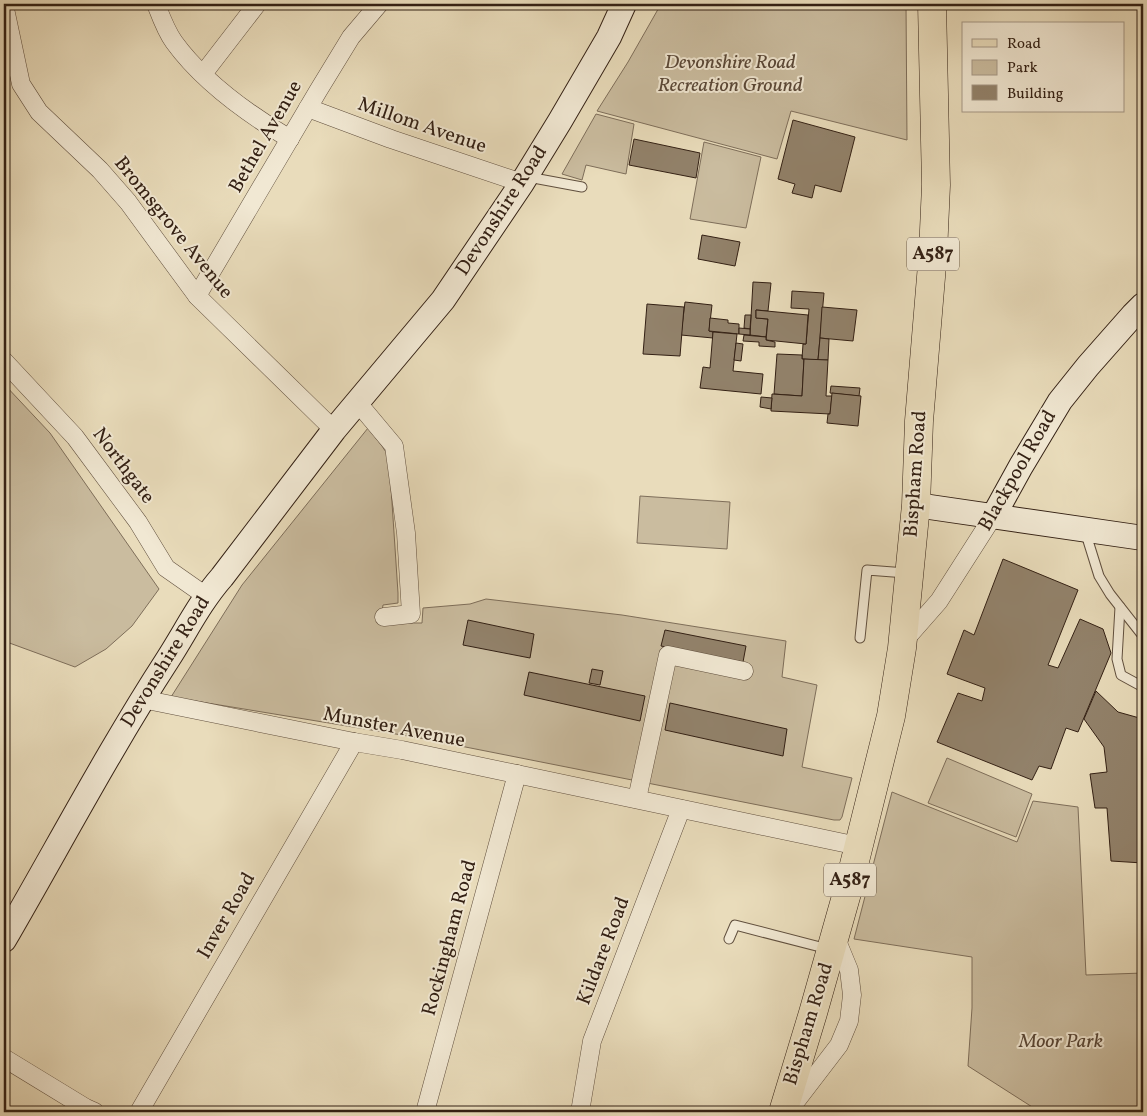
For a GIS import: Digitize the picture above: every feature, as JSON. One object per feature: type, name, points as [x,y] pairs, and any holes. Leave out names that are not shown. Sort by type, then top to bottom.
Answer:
[{"type":"main road","name":"Devonshire Road","points":[[4,940],[142,699],[178,644],[206,596],[334,430],[443,300],[524,180],[609,37],[624,4]]},
{"type":"main road","name":"Bispham Road","points":[[783,1112],[834,943],[891,716],[902,644],[916,505],[919,421],[933,253],[936,185],[932,4]]},
{"type":"main road","name":"Blackpool Road","points":[[994,515],[1060,401],[1088,366],[1143,305]]},
{"type":"main road","points":[[916,505],[1143,538]]},
{"type":"street","name":"Bromsgrove Avenue","points":[[4,4],[21,84],[39,112],[100,170],[128,202],[197,296],[334,430]]},
{"type":"street","points":[[156,4],[173,41],[203,74],[240,107],[290,139]]},
{"type":"street","points":[[203,74],[257,4]]},
{"type":"street","name":"Bethel Avenue","points":[[197,296],[351,37],[378,4]]},
{"type":"street","name":"Millom Avenue","points":[[308,108],[391,139],[524,180]]},
{"type":"street","name":"Northgate","points":[[4,361],[75,437],[138,522],[166,568],[206,596]]},
{"type":"street","points":[[358,403],[394,446],[406,534],[411,614],[384,617]]},
{"type":"street","name":"Blackpool Road","points":[[902,644],[939,601],[994,515]]},
{"type":"street","points":[[637,800],[668,655],[744,671]]},
{"type":"street","name":"Munster Avenue","points":[[142,699],[402,750],[858,846]]},
{"type":"street","name":"Inver Road","points":[[139,1112],[354,742]]},
{"type":"street","name":"Rockingham Road","points":[[425,1112],[517,774]]},
{"type":"street","name":"Kildare Road","points":[[580,1112],[592,1041],[681,809]]},
{"type":"street","name":"Bispham Road","points":[[788,1112],[840,1045],[849,1021],[852,995],[849,970],[834,943]]},
{"type":"street","points":[[4,1058],[95,1112]]},
{"type":"lane","points":[[524,180],[582,187]]},
{"type":"lane","points":[[1084,528],[1099,576],[1143,636]]},
{"type":"lane","points":[[860,638],[867,570],[909,574]]},
{"type":"lane","points":[[1120,606],[1117,659],[1121,675],[1143,687]]},
{"type":"lane","points":[[729,939],[735,924],[834,943]]},
{"type":"green space","name":"Devonshire Road Recreation Ground","points":[[661,4],[906,4],[907,140],[791,111],[777,159],[597,111]]},
{"type":"green space","points":[[596,114],[634,124],[626,174],[586,165],[582,180],[562,174]]},
{"type":"green space","points":[[704,142],[761,157],[746,228],[690,219]]},
{"type":"green space","points":[[4,384],[50,433],[159,589],[132,626],[106,649],[75,667],[4,641]]},
{"type":"green space","points":[[368,428],[389,457],[398,593],[398,603],[383,605],[380,623],[422,623],[423,608],[470,604],[486,599],[622,615],[786,641],[782,677],[817,685],[802,767],[852,778],[840,820],[420,738],[171,697],[242,585]]},
{"type":"green space","points":[[640,496],[730,502],[727,549],[637,543]]},
{"type":"green space","points":[[947,758],[1032,794],[1016,837],[928,803]]},
{"type":"green space","name":"Moor Park","points":[[892,792],[1017,842],[1033,801],[1078,807],[1086,975],[1143,973],[1143,1112],[1040,1112],[968,1066],[972,1008],[972,957],[854,939]]},
{"type":"building","points":[[793,120],[855,137],[841,192],[815,185],[812,198],[792,193],[795,184],[778,179]]},
{"type":"building","points":[[634,139],[700,153],[696,178],[629,165]]},
{"type":"building","points":[[702,235],[740,242],[735,266],[698,259]]},
{"type":"building","points":[[753,282],[771,283],[768,311],[756,310],[756,318],[768,319],[766,337],[750,335]]},
{"type":"building","points":[[792,291],[824,293],[818,360],[802,359],[803,344],[806,344],[809,309],[791,308]]},
{"type":"building","points":[[685,302],[712,305],[709,331],[713,332],[713,338],[681,335]]},
{"type":"building","points":[[647,304],[684,307],[680,356],[643,354]]},
{"type":"building","points":[[822,307],[857,310],[853,341],[820,338]]},
{"type":"building","points":[[756,310],[808,315],[806,344],[766,340],[768,319],[756,318]]},
{"type":"building","points":[[745,315],[751,315],[750,329],[744,328]]},
{"type":"building","points":[[710,318],[728,320],[728,323],[739,324],[739,334],[709,331]]},
{"type":"building","points":[[739,328],[750,329],[750,335],[739,334]]},
{"type":"building","points":[[713,332],[737,334],[733,371],[763,374],[761,394],[700,388],[703,367],[710,368]]},
{"type":"building","points":[[744,335],[766,337],[766,340],[775,342],[775,347],[759,346],[759,342],[743,341]]},
{"type":"building","points":[[820,338],[829,339],[828,360],[818,360]]},
{"type":"building","points":[[736,343],[743,344],[741,361],[734,360]]},
{"type":"building","points":[[777,354],[802,355],[802,359],[804,359],[802,396],[774,394]]},
{"type":"building","points":[[804,359],[828,360],[826,396],[832,396],[830,414],[771,411],[772,394],[802,396]]},
{"type":"building","points":[[831,386],[860,388],[859,396],[830,393]]},
{"type":"building","points":[[832,393],[861,396],[858,426],[827,423]]},
{"type":"building","points":[[761,397],[772,398],[771,409],[760,407]]},
{"type":"building","points":[[1003,559],[1078,590],[1048,665],[1058,668],[1080,619],[1103,629],[1111,653],[1078,732],[1066,728],[1051,769],[1039,766],[1032,780],[937,742],[958,693],[982,701],[985,688],[947,674],[964,630],[974,635]]},
{"type":"building","points":[[468,620],[534,634],[530,658],[463,645]]},
{"type":"building","points":[[665,630],[746,646],[743,662],[661,646]]},
{"type":"building","points":[[592,669],[603,671],[600,685],[589,683]]},
{"type":"building","points":[[529,672],[645,696],[640,721],[524,695]]},
{"type":"building","points":[[1096,691],[1118,712],[1143,719],[1143,863],[1111,861],[1107,808],[1095,808],[1090,774],[1107,772],[1104,747],[1084,719]]},
{"type":"building","points":[[670,703],[787,729],[783,756],[665,730]]}]
